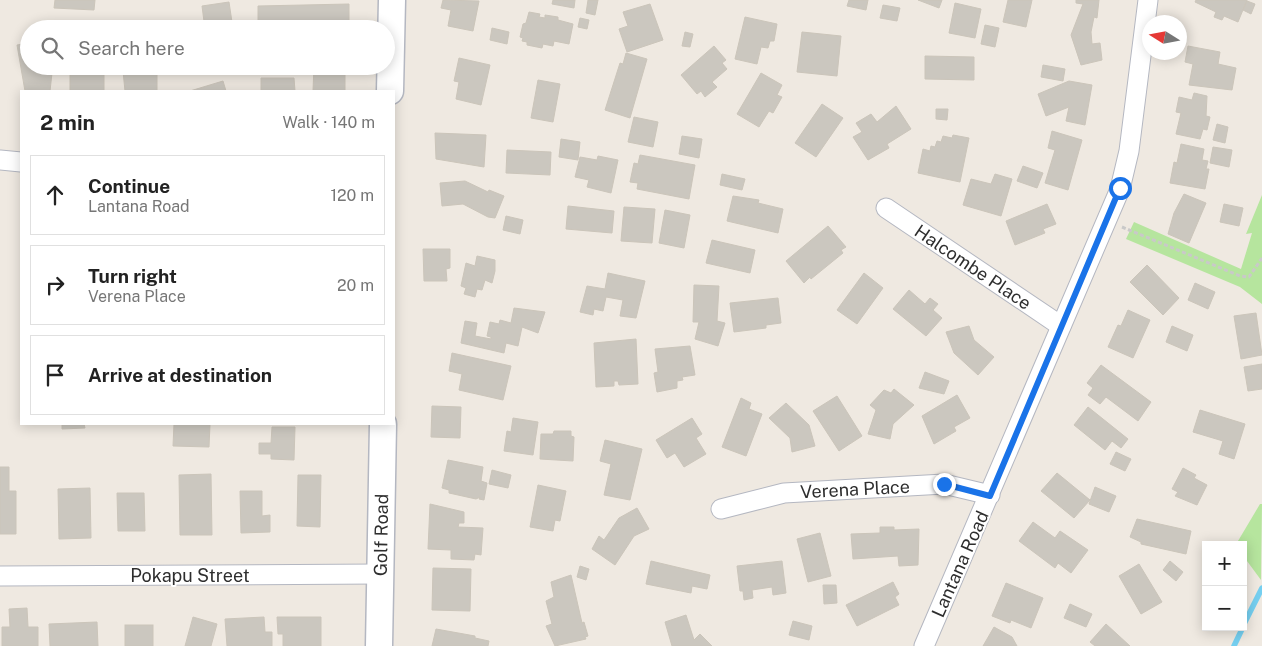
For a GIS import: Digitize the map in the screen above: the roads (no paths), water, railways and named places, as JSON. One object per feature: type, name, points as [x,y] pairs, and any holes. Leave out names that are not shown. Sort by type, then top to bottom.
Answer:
[{"type":"street","points":[[392,0],[392,20]]},
{"type":"street","name":"Lantana Road","points":[[924,646],[990,496],[1120,188],[1134,115],[1148,0]]},
{"type":"street","points":[[390,75],[390,90]]},
{"type":"street","points":[[0,160],[20,162]]},
{"type":"street","name":"Halcombe Place","points":[[886,208],[1061,326]]},
{"type":"street","name":"Golf Road","points":[[379,646],[383,425]]},
{"type":"street","name":"Verena Place","points":[[721,509],[784,492],[944,484],[990,496]]},
{"type":"street","name":"Pokapu Street","points":[[0,576],[380,574]]},
{"type":"waterway","points":[[1247,618],[1262,588]]},
{"type":"waterway","points":[[1234,646],[1241,631]]}]
